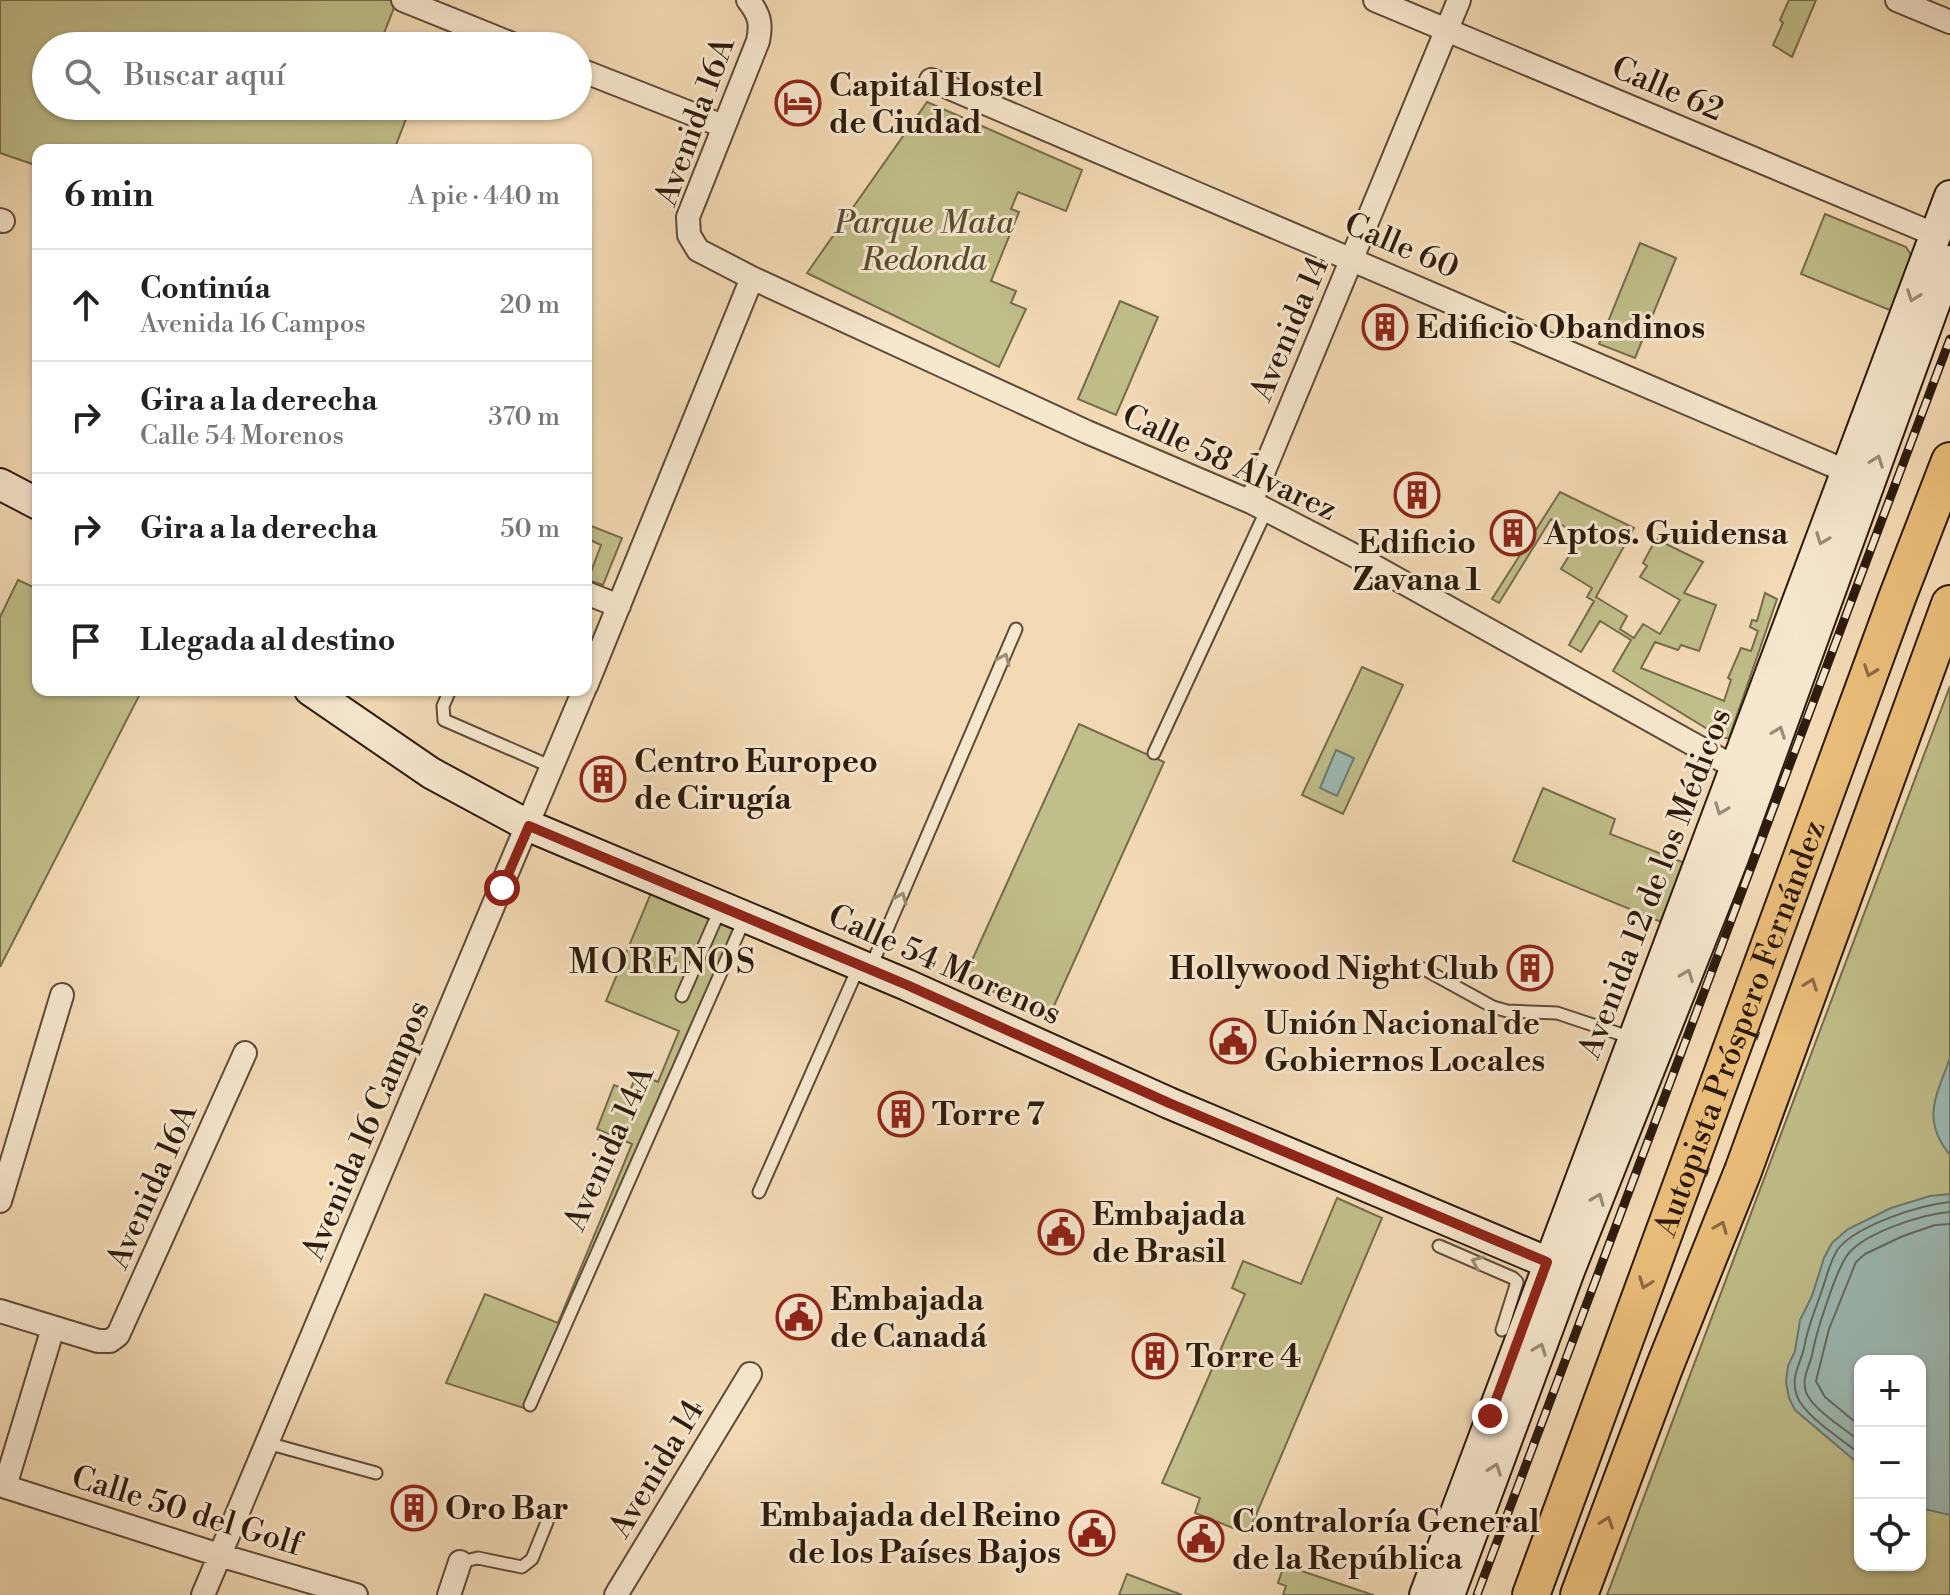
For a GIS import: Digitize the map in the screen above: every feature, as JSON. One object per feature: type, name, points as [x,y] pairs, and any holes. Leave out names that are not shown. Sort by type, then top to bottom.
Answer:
[{"type":"highway","name":"Autopista Próspero Fernández","points":[[1531,1595],[1950,461]]},
{"type":"highway","points":[[1897,598],[1916,582],[1929,588],[1932,596],[1902,690],[1903,733]]},
{"type":"highway","name":"Autopista Próspero Fernández","points":[[1579,1595],[1664,1368],[1743,1171],[1950,604]]},
{"type":"main road","name":"Avenida 12 de los Médicos","points":[[1449,1595],[1633,1039],[1950,196]]},
{"type":"main road","name":"Avenida 12 de los Médicos","points":[[1425,1595],[1558,1267],[1733,858],[1950,261]]},
{"type":"main road","points":[[0,484],[32,501]]},
{"type":"main road","name":"Calle 54 Morenos","points":[[319,696],[431,773],[529,826],[865,967],[1169,1103],[1558,1267]]},
{"type":"street","points":[[403,0],[482,32]]},
{"type":"street","name":"Avenida 16A","points":[[689,235],[688,217],[761,29],[757,12],[748,0]]},
{"type":"street","name":"Calle 62","points":[[1375,0],[1936,235]]},
{"type":"street","name":"Avenida 14","points":[[1258,506],[1353,259],[1459,0]]},
{"type":"street","points":[[1897,0],[1950,22]]},
{"type":"street","points":[[592,75],[723,126]]},
{"type":"street","name":"Calle 60","points":[[931,80],[1848,472]]},
{"type":"street","name":"Calle 58 Álvarez","points":[[689,235],[698,250],[752,278],[1087,432],[1258,506],[1363,560],[1736,768]]},
{"type":"street","name":"Avenida 16 Campos","points":[[592,671],[752,278]]},
{"type":"street","points":[[592,595],[619,606]]},
{"type":"street","name":"Avenida 16 Campos","points":[[203,1595],[582,696]]},
{"type":"street","points":[[0,1201],[62,995]]},
{"type":"street","name":"Avenida 16A","points":[[53,1328],[98,1341],[110,1341],[123,1328],[245,1053]]},
{"type":"street","points":[[0,1311],[53,1328],[2,1485]]},
{"type":"street","name":"Avenida 14","points":[[616,1595],[750,1374]]},
{"type":"street","name":"Calle 50 del Golf","points":[[2,1485],[219,1555],[356,1595]]},
{"type":"street","points":[[449,1595],[460,1562]]},
{"type":"lane","points":[[1154,753],[1258,506]]},
{"type":"lane","points":[[759,1192],[865,967],[1016,629]]},
{"type":"lane","points":[[447,696],[443,706],[444,720],[552,767]]},
{"type":"lane","points":[[682,996],[733,912]]},
{"type":"lane","name":"Avenida 14A","points":[[530,1405],[733,912]]},
{"type":"lane","points":[[1424,969],[1493,1007],[1507,1011],[1557,1013],[1633,1039]]},
{"type":"lane","points":[[1439,1246],[1517,1282],[1502,1330]]},
{"type":"lane","points":[[267,1443],[376,1473]]},
{"type":"lane","points":[[460,1562],[471,1557],[522,1567],[532,1559],[547,1522]]},
{"type":"green space","points":[[0,0],[390,0],[395,5],[384,32],[32,32],[32,120],[406,120],[396,144],[32,144],[32,164],[0,153]]},
{"type":"green space","points":[[1789,0],[1816,0],[1792,57],[1773,45]]},
{"type":"green space","name":"Parque Mata Redonda","points":[[927,102],[1082,170],[1066,211],[1018,192],[1011,209],[1019,212],[991,281],[1016,291],[1011,303],[1026,309],[999,367],[807,273]]},
{"type":"green space","points":[[1825,214],[1906,247],[1913,258],[1892,311],[1801,274]]},
{"type":"green space","points":[[1640,243],[1676,258],[1635,358],[1599,344]]},
{"type":"green space","points":[[1120,301],[1158,317],[1116,415],[1078,399]]},
{"type":"green space","points":[[1560,492],[1634,528],[1596,597],[1627,616],[1620,629],[1634,638],[1643,624],[1660,634],[1680,600],[1640,577],[1647,566],[1643,563],[1656,539],[1703,562],[1684,593],[1716,605],[1699,651],[1681,645],[1678,650],[1655,642],[1641,668],[1724,701],[1731,680],[1728,678],[1741,648],[1751,651],[1758,631],[1750,627],[1752,620],[1757,621],[1765,593],[1777,599],[1729,738],[1722,738],[1613,671],[1631,640],[1600,621],[1581,652],[1569,645],[1594,601],[1587,597],[1592,588],[1561,569],[1581,536],[1551,519],[1499,603],[1492,599]]},
{"type":"green space","points":[[592,526],[622,538],[603,585],[592,581],[592,569],[601,545],[592,541]]},
{"type":"green space","points":[[18,580],[32,587],[32,696],[139,696],[0,967],[0,617]]},
{"type":"green space","points":[[1362,667],[1403,685],[1343,814],[1302,795]]},
{"type":"green space","points":[[1950,686],[1950,1595],[1607,1595]]},
{"type":"green space","points":[[1079,724],[1164,762],[1049,1017],[964,978]]},
{"type":"green space","points":[[1543,788],[1615,819],[1610,834],[1685,863],[1661,922],[1513,861]]},
{"type":"green space","points":[[651,893],[733,929],[524,1408],[446,1383],[485,1294],[558,1323],[632,1144],[597,1129],[614,1085],[630,1091],[637,1073],[658,1082],[679,1031],[606,1001]]},
{"type":"green space","points":[[1337,1198],[1382,1218],[1248,1534],[1195,1513],[1200,1498],[1162,1483],[1245,1294],[1232,1288],[1243,1261],[1301,1284]]},
{"type":"green space","points":[[1284,1565],[1374,1595],[1283,1595],[1286,1586],[1278,1583]]},
{"type":"green space","points":[[1127,1574],[1182,1595],[1119,1595]]},
{"type":"water","points":[[1336,750],[1354,758],[1337,796],[1320,788]]},
{"type":"water","points":[[1950,1058],[1950,1155],[1936,1130],[1934,1108]]},
{"type":"water","points":[[1950,1194],[1950,1515],[1926,1509],[1926,1355],[1854,1355],[1854,1460],[1795,1410],[1786,1382],[1800,1320],[1832,1243],[1848,1229],[1891,1208],[1930,1196]]},
{"type":"railway","points":[[1477,1595],[1950,339]]},
{"type":"place","name":"Capital Hostel de Ciudad","points":[[798,103]]},
{"type":"place","name":"Edificio Obandinos","points":[[1385,327]]},
{"type":"place","name":"Edificio Zavana 1","points":[[1417,495]]},
{"type":"place","name":"Aptos. Guidensa","points":[[1513,533]]},
{"type":"place","name":"Centro Europeo de Cirugía","points":[[603,779]]},
{"type":"place","name":"Hollywood Night Club","points":[[1530,968]]},
{"type":"place","name":"Unión Nacional de Gobiernos Locales","points":[[1233,1041]]},
{"type":"place","name":"Torre 7","points":[[901,1114]]},
{"type":"place","name":"Embajada de Brasil","points":[[1061,1232]]},
{"type":"place","name":"Embajada de Canadá","points":[[799,1317]]},
{"type":"place","name":"Torre 4","points":[[1155,1356]]},
{"type":"place","name":"Oro Bar","points":[[414,1508]]},
{"type":"place","name":"Embajada del Reino de los Países Bajos","points":[[1092,1533]]},
{"type":"place","name":"Contraloría General de la República","points":[[1201,1539]]},
{"type":"district","name":"MORENOS","points":[[663,961]]},
{"type":"route","points":[[502,888],[529,826],[907,985],[1169,1103],[1547,1262],[1490,1416]]}]
